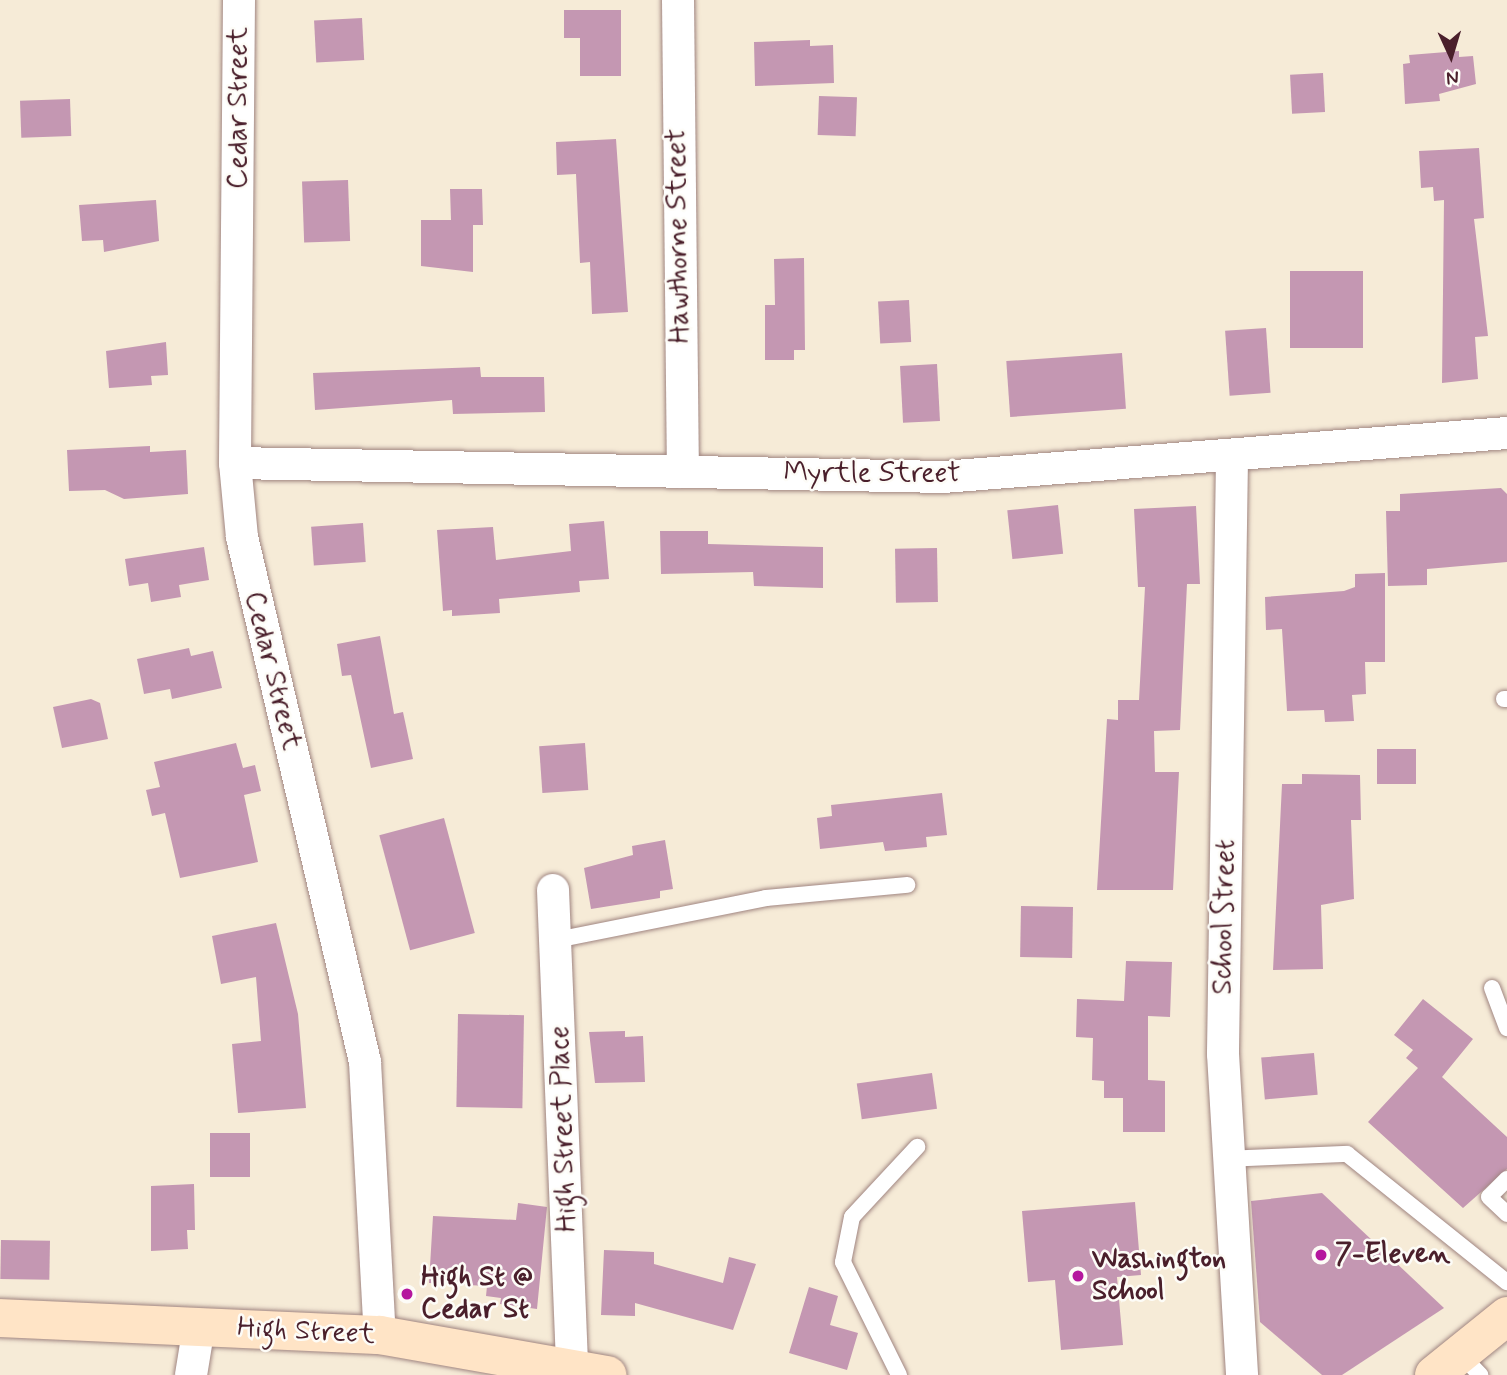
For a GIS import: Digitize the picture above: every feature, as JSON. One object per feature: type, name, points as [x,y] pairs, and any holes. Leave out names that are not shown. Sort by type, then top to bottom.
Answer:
[{"type":"main road","points":[[1459,1368],[1507,1316]]},
{"type":"main road","name":"High Street","points":[[0,1318],[380,1335],[608,1375]]},
{"type":"street","name":"Cedar Street","points":[[239,0],[235,463],[256,610],[365,1062],[380,1335]]},
{"type":"street","name":"Hawthorne Street","points":[[678,0],[683,471]]},
{"type":"street","name":"Myrtle Street","points":[[235,463],[943,477],[1232,459],[1507,433]]},
{"type":"street","name":"School Street","points":[[1232,459],[1225,1159],[1242,1375]]},
{"type":"street","name":"High Street Place","points":[[553,890],[572,1367]]},
{"type":"street","points":[[191,1375],[199,1326]]},
{"type":"lane","points":[[556,940],[766,898],[907,885]]},
{"type":"lane","points":[[1492,988],[1507,1028]]},
{"type":"lane","points":[[899,1375],[843,1262],[852,1217],[917,1147]]},
{"type":"lane","points":[[1225,1159],[1347,1154],[1507,1282]]},
{"type":"lane","points":[[1507,1179],[1489,1197],[1507,1214]]},
{"type":"building","points":[[564,10],[621,10],[621,76],[580,76],[580,38],[564,38]]},
{"type":"building","points":[[362,18],[364,60],[316,62],[314,21]]},
{"type":"building","points":[[810,40],[810,46],[833,45],[834,83],[755,86],[754,42]]},
{"type":"building","points":[[1459,51],[1459,57],[1473,56],[1476,84],[1439,94],[1440,101],[1405,104],[1403,64],[1410,63],[1409,55]]},
{"type":"building","points":[[1323,73],[1325,112],[1292,114],[1290,75]]},
{"type":"building","points":[[819,96],[857,97],[856,136],[818,135]]},
{"type":"building","points":[[70,99],[71,136],[21,138],[20,101]]},
{"type":"building","points":[[616,139],[628,312],[592,314],[590,262],[580,263],[576,174],[557,175],[556,142]]},
{"type":"building","points":[[1479,148],[1484,218],[1474,219],[1488,336],[1475,337],[1478,379],[1442,383],[1444,200],[1434,201],[1433,187],[1421,188],[1419,151]]},
{"type":"building","points":[[348,180],[350,241],[304,243],[302,182]]},
{"type":"building","points":[[450,189],[482,189],[483,225],[473,225],[473,272],[421,266],[421,220],[451,220]]},
{"type":"building","points":[[156,200],[159,241],[104,252],[103,240],[82,241],[79,205]]},
{"type":"building","points":[[804,258],[805,350],[794,350],[794,360],[765,360],[765,305],[775,305],[774,259]]},
{"type":"building","points":[[1290,271],[1363,271],[1363,348],[1290,348]]},
{"type":"building","points":[[909,300],[911,342],[880,344],[878,302]]},
{"type":"building","points":[[1266,328],[1271,393],[1230,396],[1225,331]]},
{"type":"building","points":[[166,342],[168,375],[151,376],[152,385],[109,388],[106,351]]},
{"type":"building","points":[[1122,353],[1126,409],[1010,417],[1006,361]]},
{"type":"building","points":[[937,364],[940,421],[903,423],[900,366]]},
{"type":"building","points":[[480,367],[481,377],[544,377],[545,412],[453,414],[452,400],[315,410],[313,373]]},
{"type":"building","points":[[150,446],[150,452],[186,450],[188,494],[124,499],[105,490],[69,491],[67,450]]},
{"type":"building","points":[[1501,488],[1507,494],[1507,562],[1427,569],[1427,585],[1388,586],[1386,511],[1400,511],[1400,494]]},
{"type":"building","points":[[1058,505],[1063,554],[1012,559],[1007,510]]},
{"type":"building","points":[[1196,506],[1200,584],[1187,584],[1180,730],[1154,731],[1155,772],[1179,772],[1173,890],[1097,890],[1107,719],[1118,720],[1118,700],[1139,700],[1145,587],[1138,587],[1134,509]]},
{"type":"building","points":[[604,521],[609,579],[579,581],[580,592],[499,599],[500,613],[452,616],[452,610],[443,611],[437,530],[493,527],[496,560],[571,551],[569,524]]},
{"type":"building","points":[[363,523],[366,562],[314,566],[311,527]]},
{"type":"building","points":[[660,531],[708,531],[708,544],[823,547],[823,588],[754,586],[753,572],[661,574]]},
{"type":"building","points":[[204,547],[209,580],[179,585],[181,597],[151,602],[148,583],[129,586],[125,559]]},
{"type":"building","points":[[937,548],[938,602],[896,603],[895,549]]},
{"type":"building","points":[[1385,573],[1385,662],[1365,662],[1366,694],[1352,695],[1354,721],[1325,722],[1324,710],[1287,711],[1282,629],[1266,630],[1265,597],[1344,591],[1355,587],[1355,574]]},
{"type":"building","points":[[380,636],[394,714],[403,712],[413,759],[371,768],[351,675],[342,676],[337,644]]},
{"type":"building","points":[[189,648],[191,656],[213,651],[222,688],[172,699],[170,689],[144,694],[137,659]]},
{"type":"building","points":[[91,699],[100,703],[108,739],[62,748],[53,707]]},
{"type":"building","points":[[236,743],[243,768],[255,765],[261,791],[244,795],[258,862],[180,878],[165,813],[152,816],[146,790],[160,787],[154,762]]},
{"type":"building","points":[[585,743],[588,790],[542,793],[539,746]]},
{"type":"building","points":[[1377,749],[1416,749],[1416,784],[1377,784]]},
{"type":"building","points":[[1302,774],[1360,775],[1361,820],[1351,820],[1354,899],[1321,905],[1323,969],[1273,970],[1282,784],[1302,784]]},
{"type":"building","points":[[942,793],[947,835],[926,837],[927,847],[885,851],[883,842],[820,849],[817,818],[832,816],[831,805]]},
{"type":"building","points":[[444,818],[475,933],[410,950],[379,835]]},
{"type":"building","points":[[665,840],[673,889],[660,891],[660,898],[591,909],[584,868],[633,855],[632,846]]},
{"type":"building","points":[[1021,906],[1073,907],[1072,958],[1020,957]]},
{"type":"building","points":[[276,923],[298,1014],[306,1108],[238,1113],[232,1044],[261,1041],[256,977],[221,984],[212,936]]},
{"type":"building","points":[[1126,961],[1172,962],[1170,1017],[1148,1016],[1148,1080],[1165,1081],[1165,1132],[1123,1132],[1123,1098],[1104,1098],[1104,1081],[1092,1080],[1093,1038],[1076,1037],[1077,999],[1124,1001]]},
{"type":"building","points":[[1423,999],[1473,1039],[1442,1077],[1507,1137],[1507,1169],[1463,1208],[1368,1122],[1418,1068],[1406,1058],[1413,1050],[1394,1035]]},
{"type":"building","points":[[458,1014],[524,1015],[522,1108],[456,1107]]},
{"type":"building","points":[[625,1031],[625,1037],[643,1036],[645,1082],[595,1083],[589,1032]]},
{"type":"building","points":[[1314,1053],[1318,1095],[1265,1099],[1261,1058]]},
{"type":"building","points":[[932,1073],[937,1109],[862,1119],[857,1084]]},
{"type":"building","points":[[210,1133],[250,1133],[250,1177],[210,1177]]},
{"type":"building","points":[[194,1184],[195,1230],[187,1230],[188,1249],[151,1251],[151,1186]]},
{"type":"building","name":"7-Eleven","points":[[1322,1193],[1444,1308],[1342,1375],[1322,1375],[1260,1322],[1251,1201]]},
{"type":"building","name":"Washington School","points":[[1135,1202],[1141,1275],[1117,1277],[1123,1345],[1061,1350],[1055,1280],[1028,1282],[1022,1211]]},
{"type":"building","points":[[518,1203],[547,1207],[537,1309],[500,1304],[501,1298],[486,1296],[487,1286],[429,1283],[433,1216],[516,1220]]},
{"type":"building","points":[[1,1240],[50,1241],[49,1280],[0,1279]]},
{"type":"building","points":[[604,1250],[654,1252],[654,1264],[723,1283],[729,1257],[756,1264],[733,1330],[635,1303],[635,1316],[601,1315]]},
{"type":"building","points":[[809,1287],[838,1296],[830,1325],[858,1333],[847,1370],[789,1353]]},
{"type":"place","name":"7-Eleven","points":[[1321,1255]]},
{"type":"place","name":"Washington School","points":[[1078,1276]]},
{"type":"place","name":"High St @ Cedar St","points":[[407,1294]]}]
